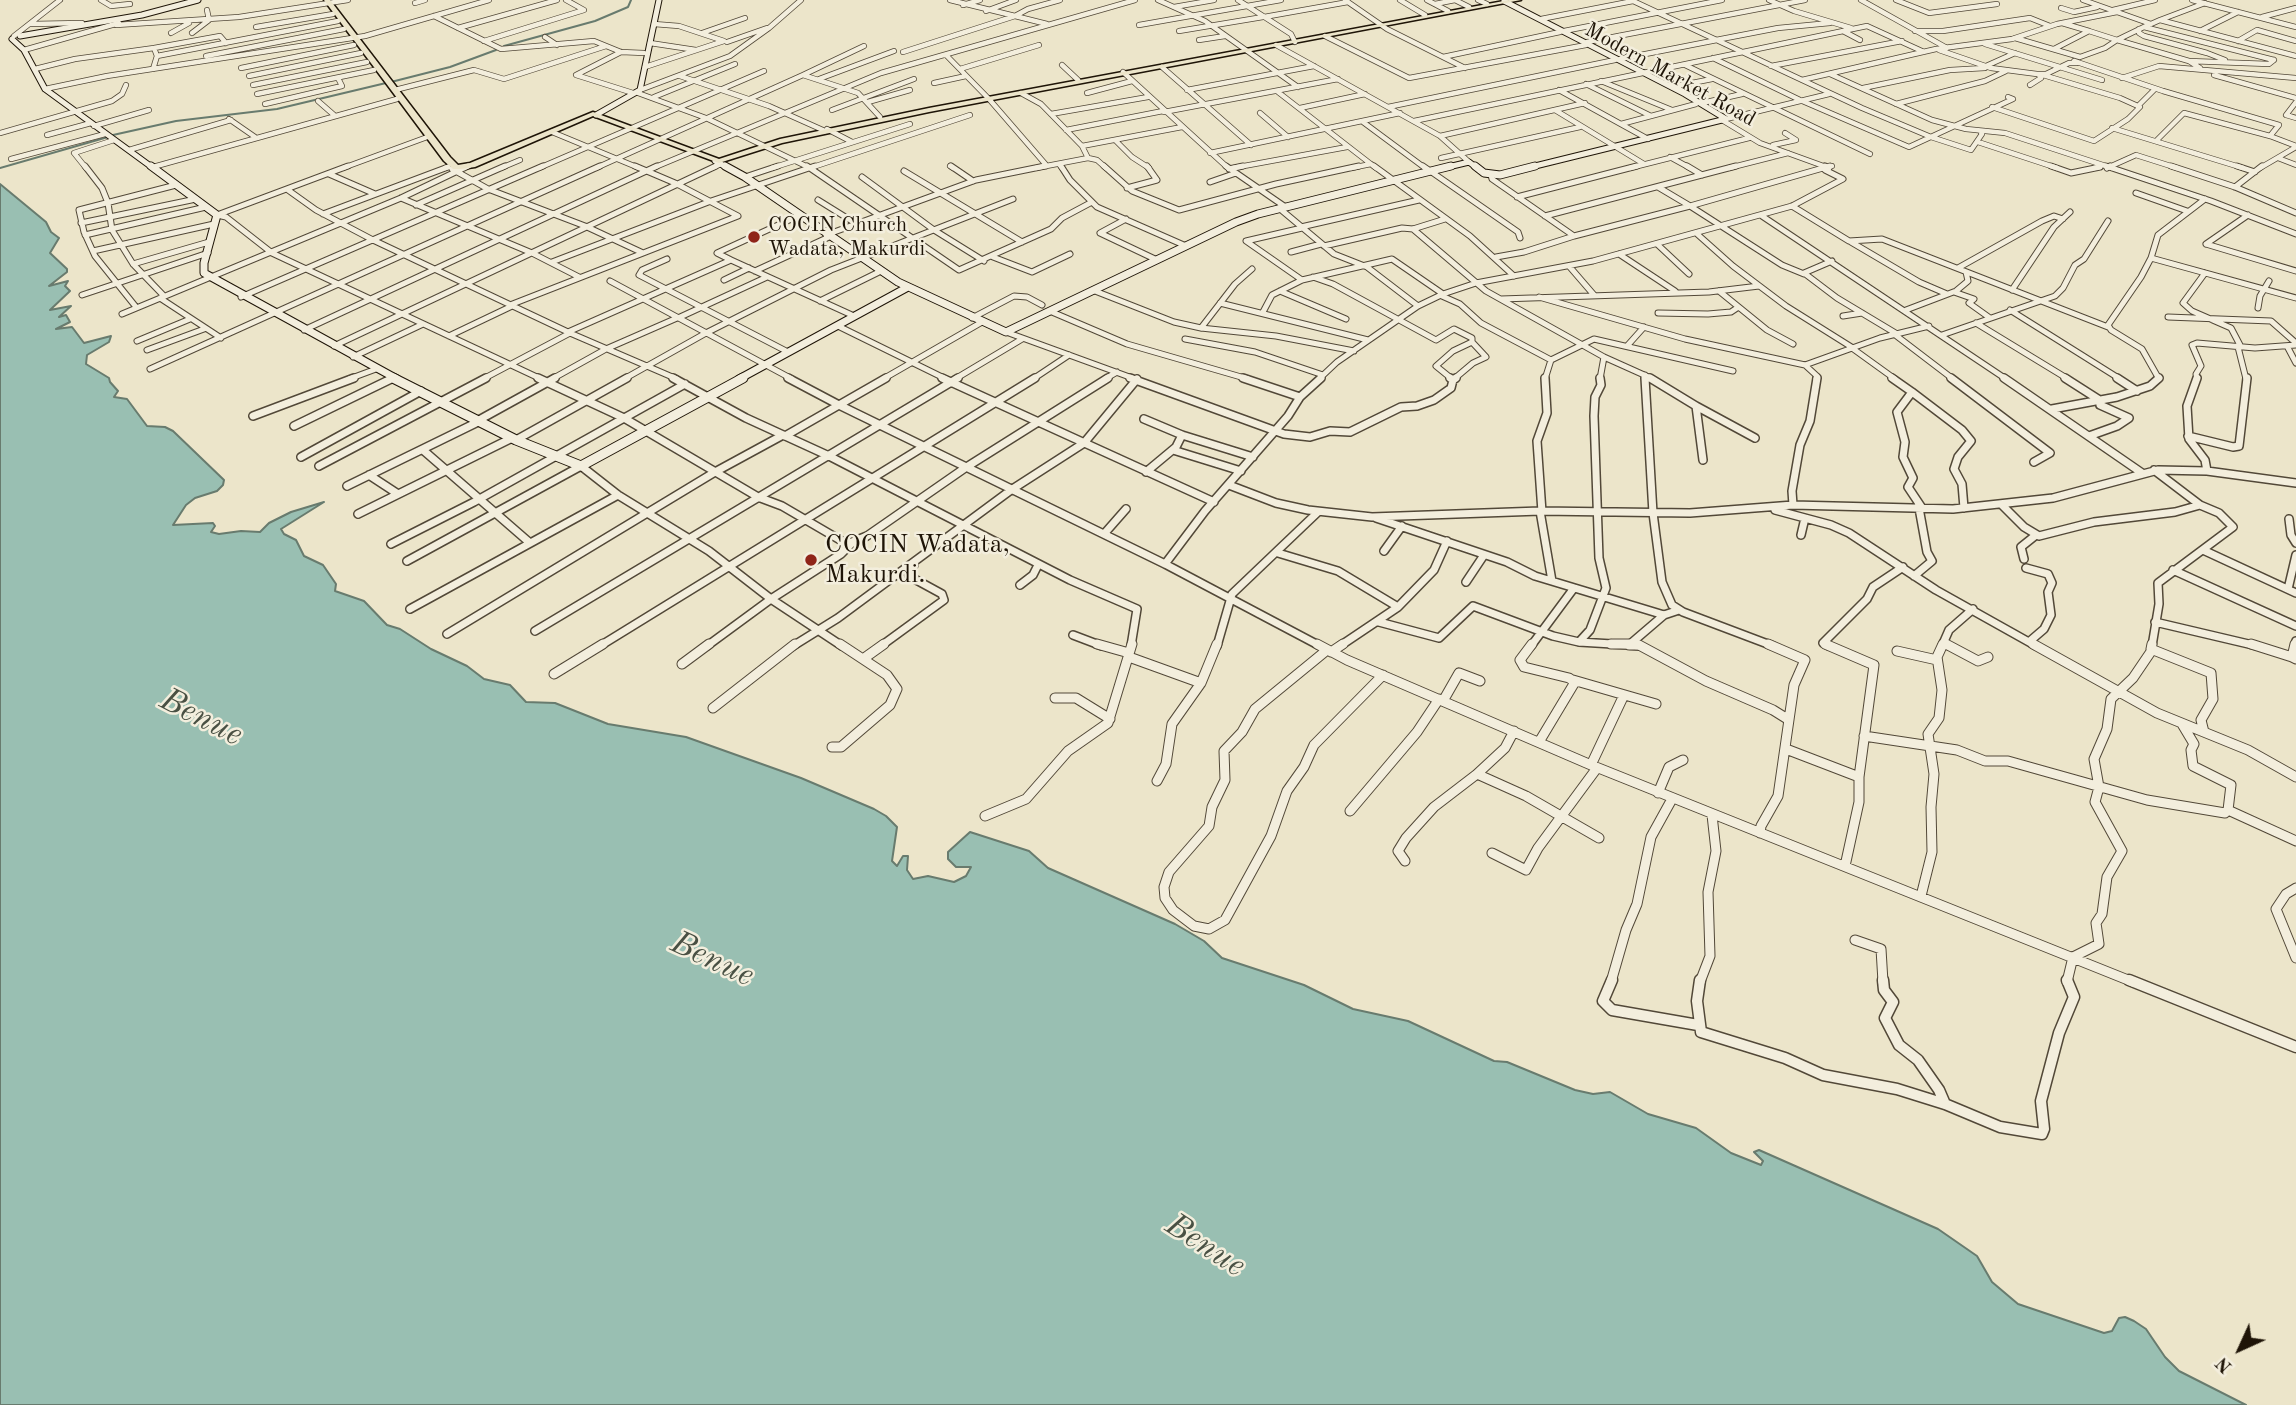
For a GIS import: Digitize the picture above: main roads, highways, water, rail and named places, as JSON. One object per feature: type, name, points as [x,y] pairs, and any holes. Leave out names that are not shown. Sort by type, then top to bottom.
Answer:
[{"type":"main road","points":[[326,2],[374,70],[388,84],[428,137],[458,169]]},
{"type":"main road","points":[[826,130],[1078,80],[1508,2]]},
{"type":"main road","points":[[458,169],[597,115],[716,161],[765,144],[880,117],[1489,5]]},
{"type":"main road","points":[[336,16],[428,137],[458,169]]},
{"type":"water","name":"Benue","points":[[0,184],[46,222],[51,232],[59,238],[50,253],[67,272],[49,286],[68,281],[65,286],[70,291],[50,310],[71,306],[59,317],[66,315],[70,322],[56,329],[72,327],[84,343],[111,336],[109,342],[87,355],[86,364],[109,378],[118,391],[114,397],[127,399],[147,426],[165,427],[173,431],[224,480],[217,491],[195,498],[186,505],[173,525],[213,523],[215,526],[211,532],[219,534],[260,532],[269,523],[291,512],[324,502],[281,529],[284,534],[296,540],[304,556],[323,565],[336,584],[335,591],[364,601],[387,625],[400,629],[431,649],[467,666],[484,679],[510,685],[526,702],[555,703],[608,724],[686,737],[801,778],[874,809],[897,827],[892,861],[897,866],[903,856],[908,856],[907,870],[913,879],[928,876],[954,882],[966,876],[971,867],[956,867],[948,859],[948,852],[970,832],[1029,851],[1048,868],[1175,924],[1204,941],[1222,958],[1304,985],[1353,1009],[1408,1021],[1494,1061],[1507,1062],[1575,1090],[1593,1094],[1610,1092],[1648,1114],[1696,1128],[1731,1153],[1761,1165],[1763,1161],[1754,1152],[1759,1150],[1938,1229],[1977,1256],[1992,1282],[2018,1304],[2104,1333],[2112,1331],[2119,1318],[2125,1317],[2146,1329],[2165,1357],[2179,1371],[2246,1405],[0,1405]]},
{"type":"waterway","points":[[504,46],[595,21],[628,7],[631,0]]},
{"type":"waterway","points":[[391,82],[450,67],[496,50]]},
{"type":"waterway","points":[[113,135],[176,121],[277,109],[386,83]]},
{"type":"waterway","points":[[0,168],[108,137]]},
{"type":"place","name":"COCIN Church Wadata, Makurdi","points":[[754,237]]},
{"type":"place","name":"COCIN Wadata, Makurdi.","points":[[811,560]]}]
